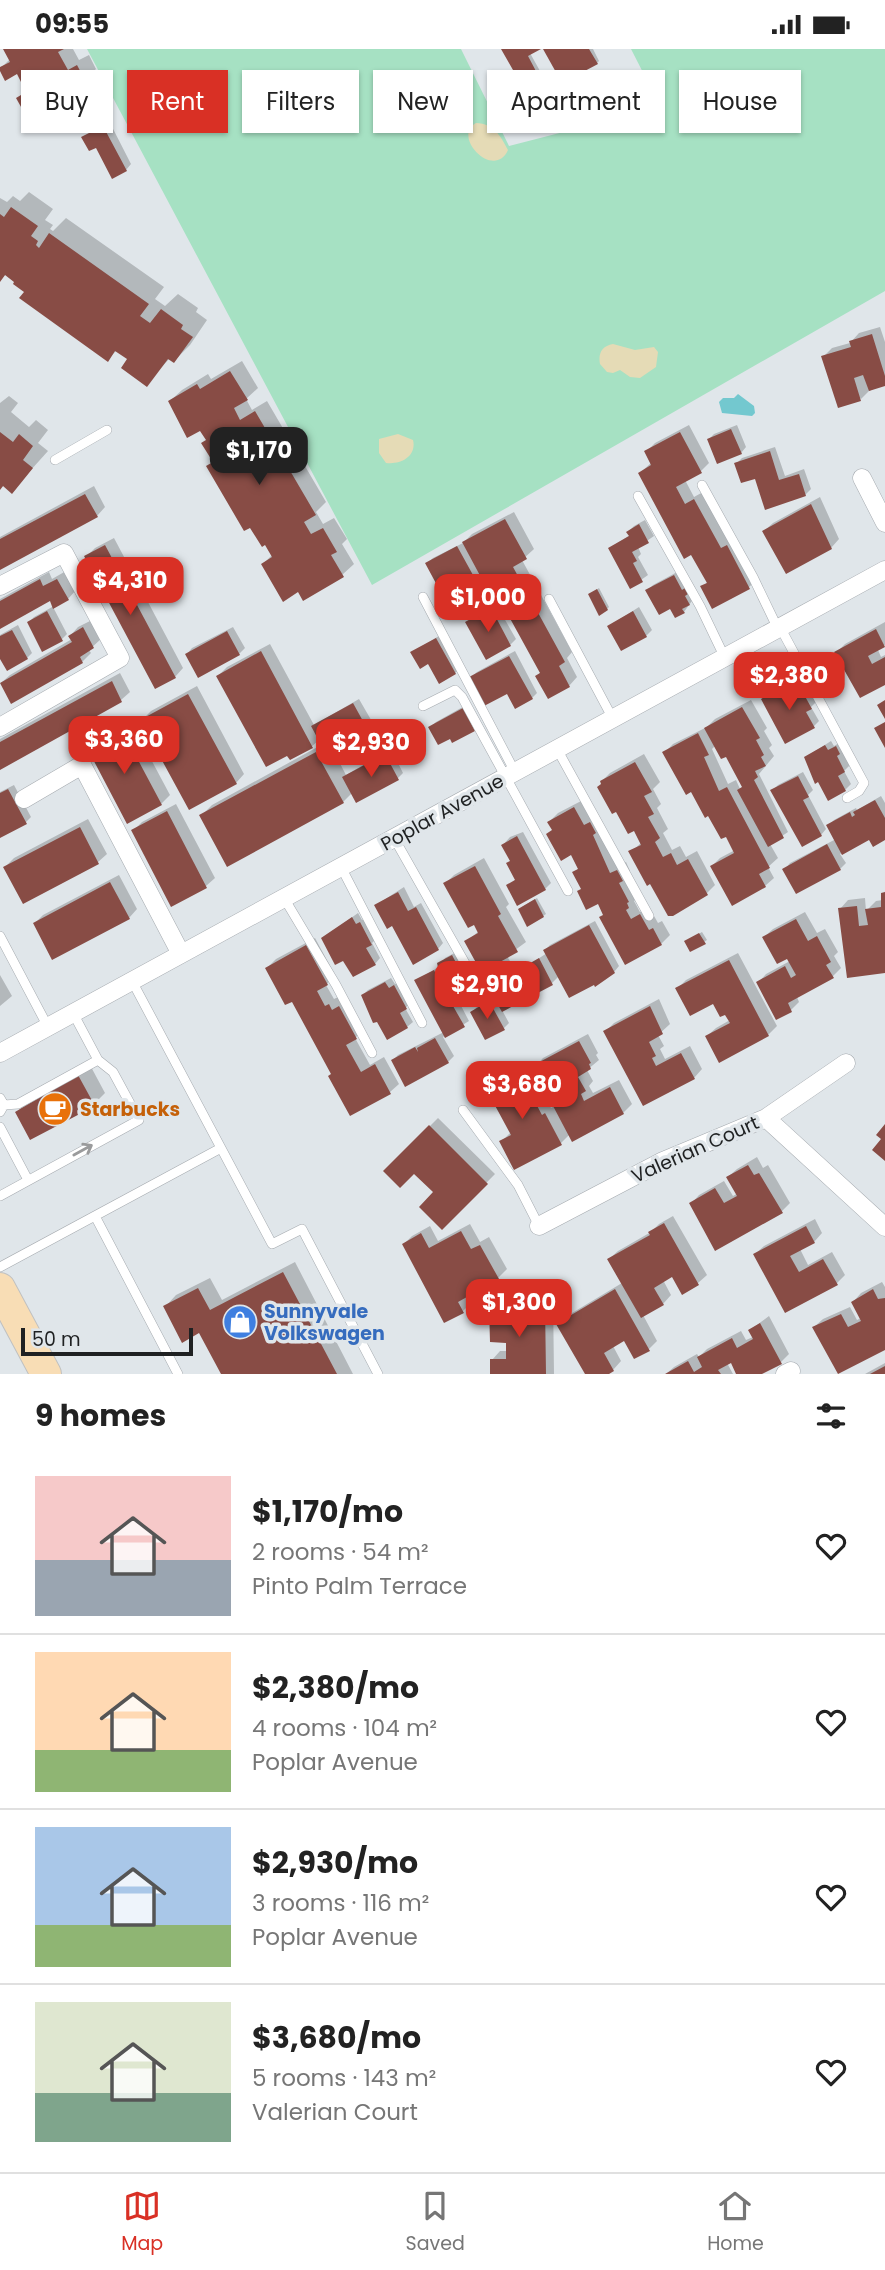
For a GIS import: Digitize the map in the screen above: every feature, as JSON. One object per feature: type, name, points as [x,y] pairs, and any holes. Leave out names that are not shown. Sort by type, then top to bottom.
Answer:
[{"type":"main road","points":[[0,1288],[46,1374]]},
{"type":"street","points":[[862,478],[885,523]]},
{"type":"street","points":[[0,586],[64,553],[120,658],[0,727]]},
{"type":"street","name":"Poplar Avenue","points":[[0,1053],[885,570]]},
{"type":"street","points":[[24,799],[82,765],[181,954]]},
{"type":"street","name":"Valerian Court","points":[[539,1226],[663,1161],[766,1118],[846,1063]]},
{"type":"street","points":[[766,1118],[885,1227]]},
{"type":"lane","points":[[55,460],[107,430]]},
{"type":"lane","points":[[702,485],[864,783],[859,791],[847,797]]},
{"type":"lane","points":[[638,496],[701,606],[725,658]]},
{"type":"lane","points":[[423,597],[568,891]]},
{"type":"lane","points":[[549,599],[613,719]]},
{"type":"lane","points":[[423,706],[455,690],[510,775]]},
{"type":"lane","points":[[557,749],[649,916]]},
{"type":"lane","points":[[394,838],[470,972]]},
{"type":"lane","points":[[341,867],[422,1023]]},
{"type":"lane","points":[[284,898],[336,985],[372,1053]]},
{"type":"lane","points":[[0,936],[48,1027]]},
{"type":"lane","points":[[132,981],[271,1244],[302,1229],[378,1374]]},
{"type":"lane","points":[[0,1196],[139,1120],[113,1072],[98,1060],[73,1013]]},
{"type":"lane","points":[[1,1105],[18,1104],[98,1060]]},
{"type":"lane","points":[[463,1110],[518,1185],[539,1226]]},
{"type":"lane","points":[[0,1127],[28,1180]]},
{"type":"lane","points":[[0,1267],[221,1148]]},
{"type":"lane","points":[[95,1216],[178,1374]]},
{"type":"green space","points":[[87,49],[461,49],[471,70],[373,70],[373,133],[473,133],[473,73],[487,102],[487,133],[503,133],[509,146],[560,133],[665,133],[665,70],[642,70],[631,49],[885,49],[885,291],[372,585],[132,133],[228,133],[228,70],[127,70],[127,124],[113,98],[113,70],[98,70]]},
{"type":"sand","points":[[476,123],[482,124],[487,126],[487,133],[499,135],[508,150],[502,158],[494,161],[477,153],[468,137],[469,133],[473,133]]},
{"type":"sand","points":[[613,344],[635,350],[654,347],[658,352],[656,367],[640,378],[630,377],[620,370],[607,372],[600,364],[600,357],[604,348]]},
{"type":"sand","points":[[398,434],[413,440],[413,451],[402,461],[386,463],[379,453],[379,439]]},
{"type":"water","points":[[738,394],[754,406],[755,413],[752,416],[722,413],[719,402],[723,398],[734,398]]},
{"type":"building","points":[[3,49],[64,49],[58,52],[68,70],[21,70],[21,82],[17,74],[5,81],[0,67],[10,62]]},
{"type":"building","points":[[501,49],[541,49],[528,56],[535,70],[513,70]]},
{"type":"building","points":[[543,49],[589,49],[598,64],[587,70],[555,70]]},
{"type":"building","points":[[89,133],[107,133],[127,171],[112,179],[96,148],[89,151],[81,137]]},
{"type":"building","points":[[11,207],[38,226],[31,236],[38,241],[36,245],[39,248],[49,233],[149,304],[140,316],[150,323],[161,309],[183,325],[181,329],[193,337],[174,363],[168,359],[147,387],[121,368],[127,359],[115,351],[108,362],[19,298],[24,292],[5,275],[0,282],[0,214],[4,217]]},
{"type":"building","points":[[872,334],[885,376],[885,386],[869,391],[863,375],[854,378],[861,401],[838,408],[821,356],[851,347],[849,341]]},
{"type":"building","points":[[230,371],[248,400],[234,408],[240,420],[255,411],[316,515],[304,522],[311,534],[323,528],[337,552],[331,555],[344,577],[303,601],[298,592],[283,602],[261,564],[272,557],[250,528],[244,531],[206,466],[213,462],[201,443],[206,440],[200,431],[187,438],[168,401],[197,384],[200,389]]},
{"type":"building","points":[[731,429],[742,454],[717,464],[707,439]]},
{"type":"building","points":[[0,432],[13,442],[19,434],[33,446],[23,460],[33,468],[12,494],[3,486],[0,490]]},
{"type":"building","points":[[680,432],[702,473],[676,487],[685,504],[694,499],[721,548],[727,545],[750,589],[712,609],[700,586],[707,583],[691,555],[684,559],[638,473],[651,465],[644,451]]},
{"type":"building","points":[[770,451],[779,480],[799,474],[806,496],[765,510],[755,479],[741,483],[734,463]]},
{"type":"building","points":[[85,494],[98,517],[0,570],[0,539]]},
{"type":"building","points":[[811,504],[832,549],[786,574],[762,531]]},
{"type":"building","points":[[505,519],[527,559],[513,567],[565,662],[559,666],[570,687],[548,699],[535,676],[540,673],[489,580],[484,583],[462,542]]},
{"type":"building","points":[[639,524],[649,543],[632,552],[637,561],[633,563],[643,582],[630,589],[608,548],[629,536],[626,532]]},
{"type":"building","points":[[105,545],[176,678],[155,689],[84,556]]},
{"type":"building","points":[[457,546],[484,595],[452,613],[425,563]]},
{"type":"building","points":[[674,575],[682,590],[685,588],[688,594],[685,596],[690,605],[682,609],[685,613],[675,618],[670,609],[659,615],[645,590]]},
{"type":"building","points":[[40,579],[43,586],[57,579],[69,600],[53,609],[50,601],[0,629],[0,601]]},
{"type":"building","points":[[597,589],[608,610],[599,616],[588,594]]},
{"type":"building","points":[[491,608],[511,646],[486,660],[465,622]]},
{"type":"building","points":[[47,611],[63,641],[42,652],[27,622]]},
{"type":"building","points":[[633,611],[647,637],[621,651],[607,626]]},
{"type":"building","points":[[83,627],[94,648],[80,657],[83,663],[11,704],[0,683],[72,642],[68,636]]},
{"type":"building","points":[[876,629],[885,647],[868,656],[872,664],[885,657],[885,685],[860,698],[834,652]]},
{"type":"building","points":[[12,630],[28,659],[7,671],[0,659],[0,636]]},
{"type":"building","points":[[227,631],[240,655],[198,678],[185,654]]},
{"type":"building","points":[[436,638],[456,674],[439,684],[428,664],[420,669],[410,652]]},
{"type":"building","points":[[261,651],[313,748],[290,760],[287,756],[266,767],[216,676]]},
{"type":"building","points":[[509,656],[533,699],[515,709],[507,694],[484,706],[469,677]]},
{"type":"building","points":[[796,680],[812,709],[806,712],[815,728],[785,744],[761,699]]},
{"type":"building","points":[[112,681],[122,702],[0,770],[0,742]]},
{"type":"building","points":[[188,694],[237,784],[189,810],[140,720]]},
{"type":"building","points":[[885,700],[885,719],[877,705]]},
{"type":"building","points":[[353,703],[369,732],[327,756],[311,726]]},
{"type":"building","points":[[742,707],[760,738],[756,740],[766,766],[755,771],[758,777],[754,780],[784,838],[768,847],[737,790],[742,787],[726,757],[721,759],[704,728]]},
{"type":"building","points":[[463,708],[475,731],[452,743],[450,739],[438,745],[428,727]]},
{"type":"building","points":[[885,722],[885,748],[874,728]]},
{"type":"building","points":[[121,728],[162,805],[127,824],[86,746]]},
{"type":"building","points":[[698,733],[709,755],[704,757],[719,791],[727,787],[770,868],[759,874],[766,887],[732,906],[710,866],[734,853],[726,837],[721,839],[708,816],[705,818],[691,792],[686,795],[662,752]]},
{"type":"building","points":[[825,745],[828,750],[836,746],[840,754],[837,756],[845,772],[838,776],[846,791],[828,801],[818,782],[815,784],[804,757]]},
{"type":"building","points":[[316,752],[344,803],[227,867],[199,815]]},
{"type":"building","points":[[385,754],[399,780],[356,803],[342,777]]},
{"type":"building","points":[[635,762],[652,792],[644,796],[654,814],[648,817],[660,838],[655,842],[663,857],[671,853],[677,865],[688,859],[708,895],[673,916],[668,916],[650,884],[647,886],[628,851],[641,845],[634,831],[628,834],[616,812],[612,814],[597,787],[601,784],[600,781]]},
{"type":"building","points":[[798,776],[809,797],[803,800],[822,836],[802,847],[770,790]]},
{"type":"building","points":[[8,789],[27,824],[0,838],[0,793]]},
{"type":"building","points":[[875,800],[885,818],[885,840],[873,847],[869,840],[842,855],[826,825],[850,812],[852,817],[855,815],[853,812]]},
{"type":"building","points":[[574,807],[584,825],[590,822],[596,833],[593,835],[610,873],[617,870],[623,881],[619,883],[629,902],[629,908],[626,910],[631,919],[640,914],[649,930],[653,928],[662,945],[625,965],[599,917],[603,915],[598,904],[586,910],[577,891],[581,889],[572,872],[578,869],[571,855],[561,861],[546,834],[552,830],[547,822]]},
{"type":"building","points":[[167,811],[207,888],[171,907],[131,830]]},
{"type":"building","points":[[80,827],[99,864],[23,904],[3,867]]},
{"type":"building","points":[[517,836],[546,890],[517,906],[506,885],[515,880],[506,863],[510,861],[501,845]]},
{"type":"building","points":[[827,844],[841,870],[796,894],[782,869]]},
{"type":"building","points":[[475,866],[518,952],[498,963],[506,978],[490,988],[464,941],[478,933],[474,925],[468,928],[443,883]]},
{"type":"building","points":[[110,882],[130,919],[52,960],[33,923]]},
{"type":"building","points":[[398,892],[408,911],[416,907],[439,950],[413,965],[392,926],[387,929],[374,905]]},
{"type":"building","points":[[885,892],[885,973],[847,978],[838,908],[857,906],[859,926],[868,925],[865,909],[881,907],[881,893]]},
{"type":"building","points":[[535,899],[544,917],[527,927],[518,909]]},
{"type":"building","points":[[352,917],[356,924],[360,922],[372,945],[366,948],[376,965],[353,977],[343,961],[335,965],[321,938]]},
{"type":"building","points":[[796,919],[808,941],[817,936],[831,962],[826,965],[834,978],[788,1003],[792,1012],[776,1020],[756,982],[785,966],[791,978],[796,975],[787,959],[777,964],[762,937]]},
{"type":"building","points":[[589,925],[615,973],[595,987],[594,985],[569,998],[543,950]]},
{"type":"building","points":[[699,933],[706,944],[690,952],[684,941]]},
{"type":"building","points":[[306,945],[328,985],[317,991],[325,1006],[329,1004],[332,1010],[339,1006],[357,1039],[346,1045],[361,1072],[375,1064],[391,1094],[350,1116],[328,1076],[331,1074],[292,1002],[285,1005],[265,968]]},
{"type":"building","points":[[452,955],[465,980],[451,990],[458,1003],[453,1006],[465,1027],[445,1038],[414,980],[434,970],[436,974],[439,972],[437,963]]},
{"type":"building","points":[[539,958],[553,985],[532,996],[518,970]]},
{"type":"building","points":[[729,960],[769,1036],[719,1063],[705,1036],[730,1023],[725,1015],[720,1017],[713,1004],[690,1016],[675,988]]},
{"type":"building","points":[[385,982],[389,988],[394,985],[407,1009],[400,1013],[408,1028],[387,1040],[377,1022],[373,1023],[361,995]]},
{"type":"building","points":[[509,990],[517,1004],[502,1012],[494,998]]},
{"type":"building","points":[[489,1001],[505,1030],[485,1040],[470,1012]]},
{"type":"building","points":[[650,1006],[663,1034],[649,1042],[656,1056],[652,1058],[656,1066],[681,1053],[695,1079],[643,1106],[603,1031]]},
{"type":"building","points":[[435,1038],[449,1063],[405,1087],[391,1060],[415,1047],[418,1052],[417,1048]]},
{"type":"building","points":[[579,1041],[591,1063],[591,1069],[578,1077],[586,1091],[581,1094],[584,1101],[610,1087],[624,1114],[572,1142],[532,1066]]},
{"type":"building","points":[[518,1070],[562,1145],[514,1170],[499,1141],[511,1135],[485,1087]]},
{"type":"building","name":"Starbucks","points":[[78,1075],[95,1106],[30,1140],[15,1112]]},
{"type":"building","points":[[885,1124],[885,1161],[872,1150],[881,1139],[876,1135]]},
{"type":"building","points":[[429,1125],[488,1184],[442,1230],[419,1207],[433,1192],[414,1174],[400,1188],[383,1171]]},
{"type":"building","points":[[748,1165],[754,1175],[759,1173],[783,1213],[715,1251],[689,1203],[715,1188],[724,1203],[737,1196],[726,1177]]},
{"type":"building","points":[[664,1223],[699,1285],[682,1295],[672,1277],[654,1288],[664,1305],[641,1318],[607,1259],[650,1235],[648,1232]]},
{"type":"building","points":[[806,1226],[815,1243],[790,1256],[799,1272],[823,1259],[838,1285],[785,1313],[753,1254]]},
{"type":"building","points":[[461,1231],[471,1249],[480,1245],[499,1279],[458,1302],[464,1313],[444,1323],[402,1244],[421,1233],[429,1248]]},
{"type":"building","name":"Sunnyvale Volkswagen","points":[[283,1272],[337,1374],[221,1374],[199,1333],[182,1343],[163,1306],[198,1288],[210,1310]]},
{"type":"building","points":[[615,1289],[650,1351],[634,1359],[624,1341],[604,1353],[614,1371],[609,1374],[585,1374],[556,1324]]},
{"type":"building","points":[[873,1289],[878,1299],[885,1298],[885,1350],[838,1374],[812,1327],[841,1314],[848,1327],[861,1321],[851,1302]]},
{"type":"building","points":[[545,1305],[546,1374],[490,1374],[490,1359],[506,1359],[506,1343],[490,1342],[489,1306]]},
{"type":"building","points":[[760,1323],[782,1364],[762,1374],[736,1374],[731,1363],[718,1370],[721,1374],[665,1374],[688,1361],[694,1372],[702,1367],[697,1357],[732,1338],[737,1348],[753,1339],[748,1330]]},
{"type":"building","points":[[885,1366],[885,1374],[870,1374]]},
{"type":"place","name":"Starbucks","points":[[55,1109]]},
{"type":"place","name":"Sunnyvale Volkswagen","points":[[240,1322]]}]
